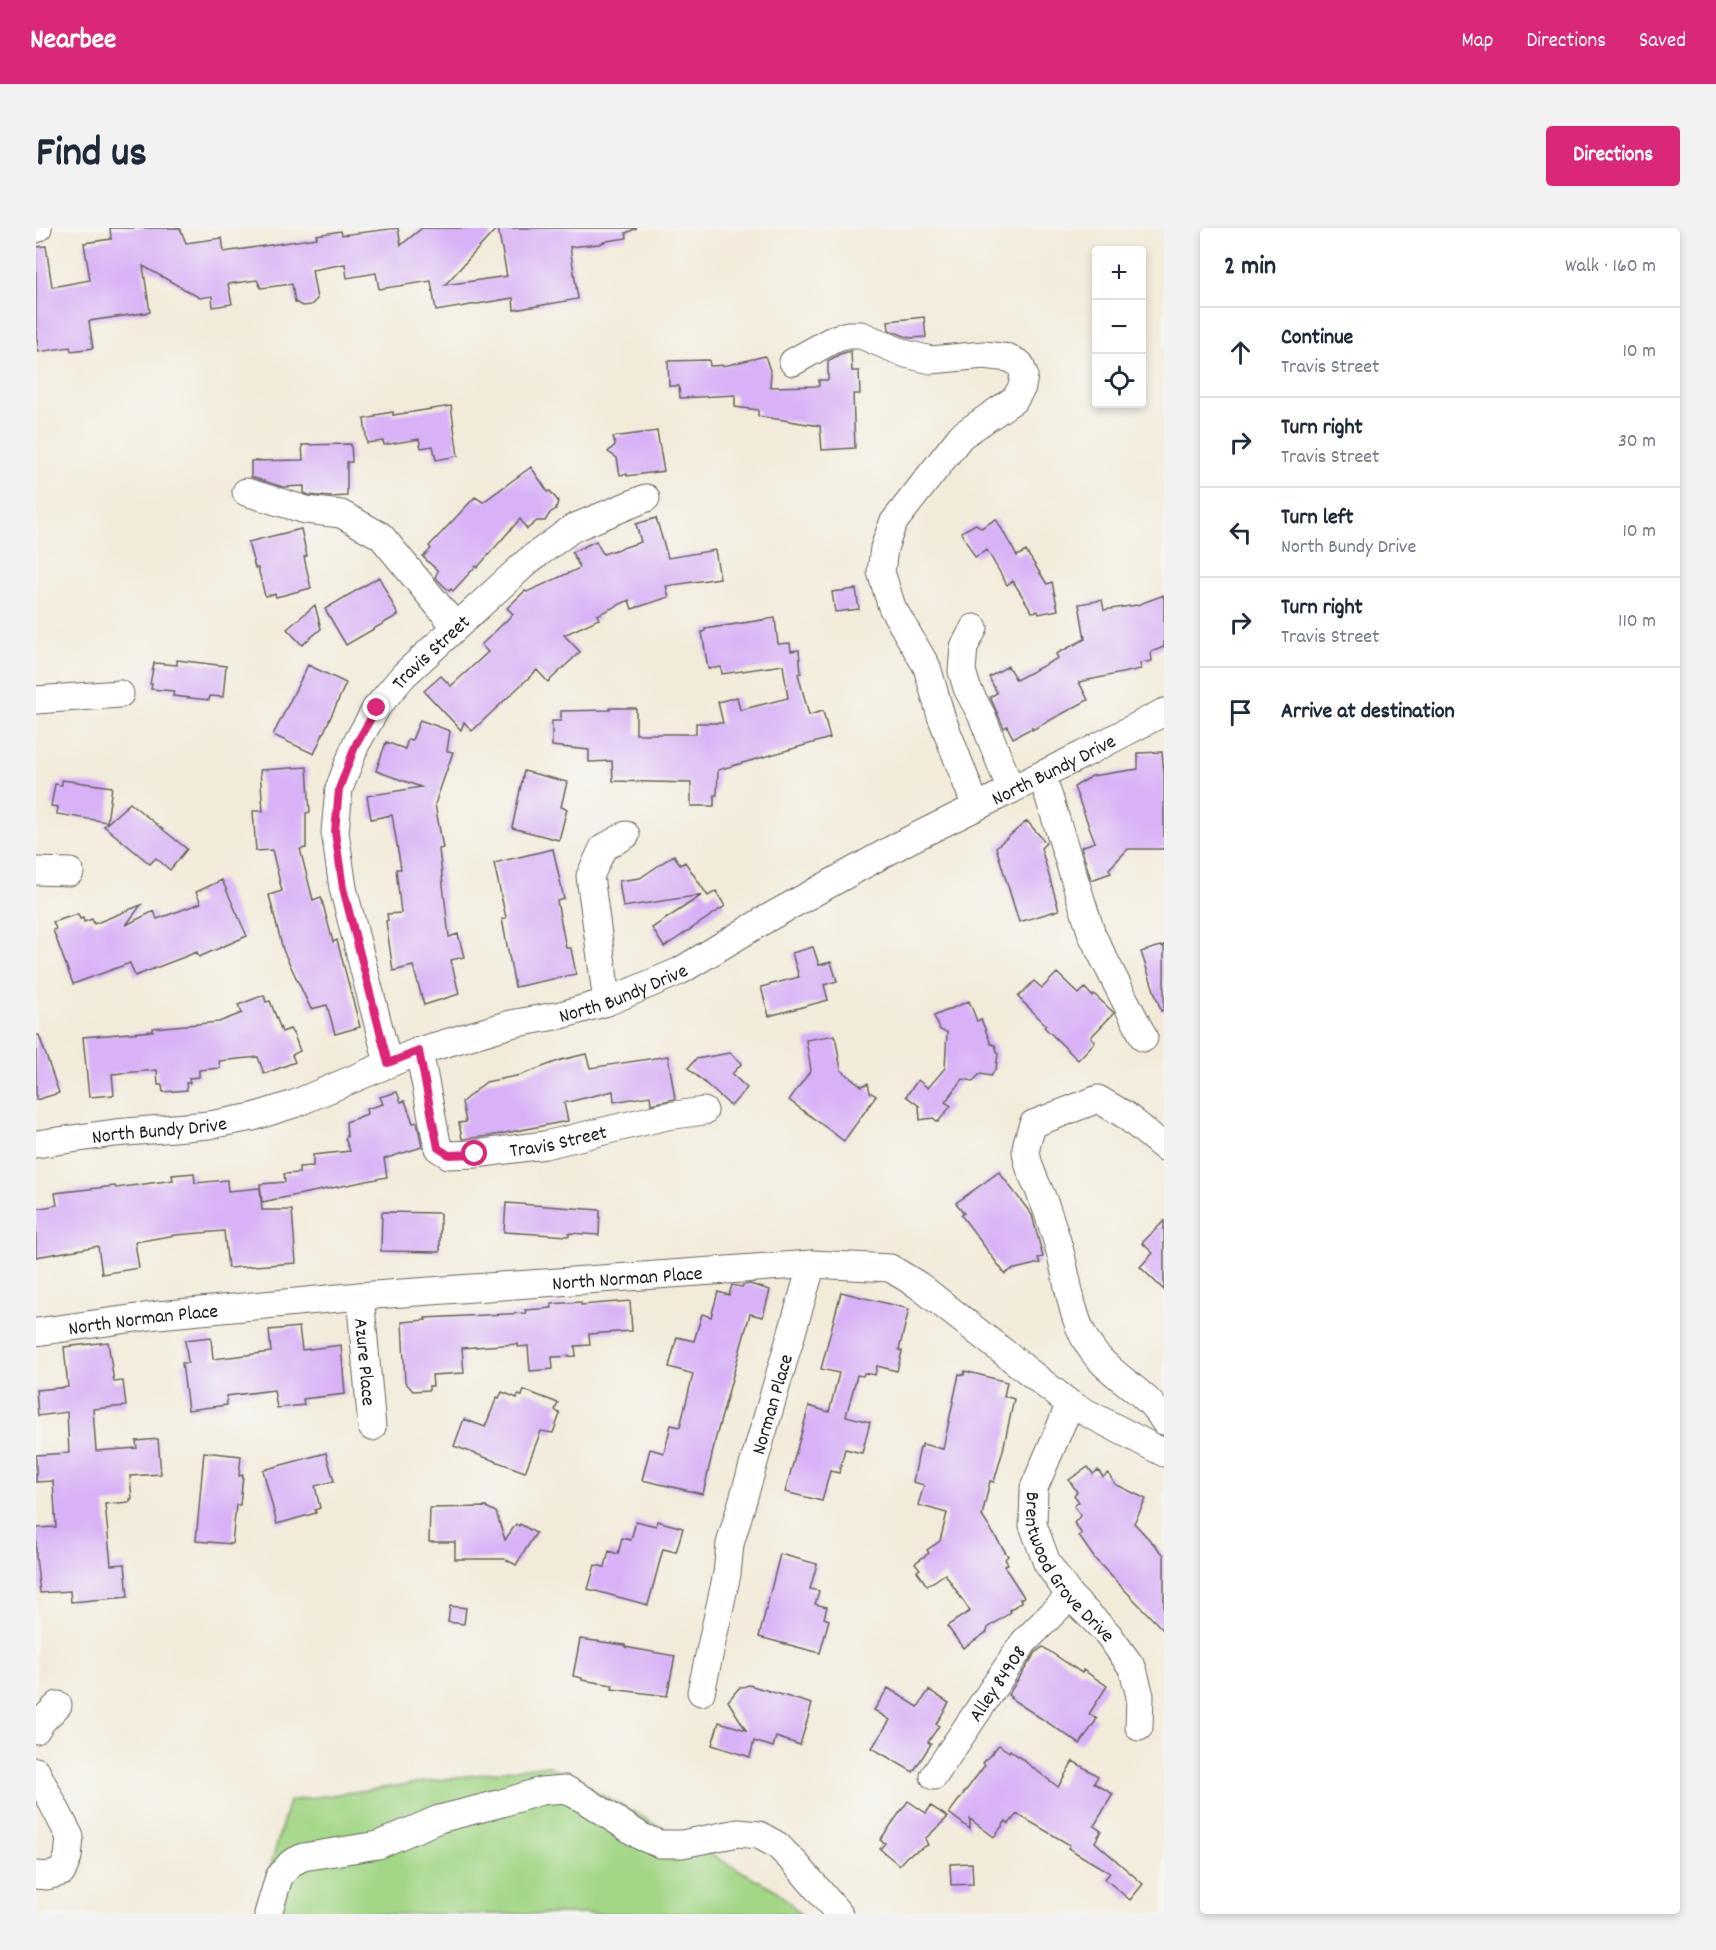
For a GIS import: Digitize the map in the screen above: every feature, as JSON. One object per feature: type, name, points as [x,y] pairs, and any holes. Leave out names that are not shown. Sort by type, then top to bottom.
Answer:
[{"type":"street","points":[[793,362],[834,339],[848,335],[861,335],[906,354],[931,360],[984,355],[1009,358],[1020,364],[1024,375],[1022,387],[1015,399],[961,436],[893,523],[884,548],[881,572],[892,607],[927,667],[941,716],[976,807]]},
{"type":"street","points":[[246,492],[306,510],[341,514],[381,536],[456,627]]},
{"type":"street","name":"Travis Street","points":[[388,1063],[343,888],[335,832],[339,789],[356,744],[377,708],[404,675],[528,561],[573,528],[646,498]]},
{"type":"street","points":[[974,628],[964,647],[962,671],[967,688],[982,716],[1011,790]]},
{"type":"street","points":[[36,700],[120,694]]},
{"type":"street","name":"North Bundy Drive","points":[[36,1144],[115,1133],[209,1125],[253,1117],[294,1104],[419,1051],[511,1024],[561,1015],[607,1002],[680,971],[766,919],[907,841],[1164,711]]},
{"type":"street","points":[[1041,775],[1092,935],[1144,1038]]},
{"type":"street","points":[[607,1002],[590,876],[603,848],[626,835]]},
{"type":"street","points":[[36,872],[70,872]]},
{"type":"street","name":"Travis Street","points":[[419,1051],[438,1148],[449,1155],[545,1145],[667,1116],[704,1111]]},
{"type":"street","points":[[1164,1147],[1125,1115],[1098,1099],[1033,1124],[1026,1149],[1033,1177],[1045,1203],[1058,1244],[1068,1293],[1077,1322],[1092,1351],[1142,1395],[1160,1413],[1164,1421]]},
{"type":"street","name":"North Norman Place","points":[[36,1332],[158,1315],[360,1296],[812,1264],[890,1268],[918,1284],[1070,1404],[1164,1453]]},
{"type":"street","name":"Norman Place","points":[[701,1692],[727,1575],[730,1544],[812,1264]]},
{"type":"street","name":"Azure Place","points":[[360,1296],[372,1427]]},
{"type":"street","name":"Brentwood Grove Drive","points":[[1070,1404],[1034,1488],[1033,1525],[1047,1563],[1070,1596],[1108,1634],[1133,1669],[1140,1696],[1139,1727]]},
{"type":"street","name":"Alley 84908","points":[[934,1776],[1024,1641],[1070,1596]]},
{"type":"street","points":[[36,1730],[58,1705]]},
{"type":"street","points":[[36,1771],[70,1837],[68,1857],[62,1872],[47,1876],[36,1875]]},
{"type":"street","points":[[268,1914],[279,1877],[291,1863],[303,1857],[378,1845],[439,1819],[541,1791],[565,1790],[585,1800],[642,1837],[660,1844],[682,1844],[738,1833],[759,1835],[777,1845],[839,1914]]},
{"type":"green space","points":[[547,1765],[776,1890],[801,1914],[257,1914],[289,1801]]},
{"type":"building","points":[[110,228],[180,228],[186,243],[222,238],[224,252],[317,238],[316,235],[341,231],[342,235],[398,228],[401,245],[422,228],[497,228],[445,285],[507,276],[498,228],[637,228],[626,233],[627,238],[570,247],[578,299],[514,310],[513,298],[436,311],[431,281],[379,289],[376,273],[347,278],[345,264],[312,270],[317,299],[311,305],[302,306],[295,302],[292,284],[261,288],[257,280],[228,284],[232,304],[213,307],[212,296],[200,298],[143,266],[150,312],[89,321],[93,348],[71,351],[70,347],[39,352],[36,332],[36,247],[46,246],[52,287],[90,280],[84,243],[111,239]]},
{"type":"building","points":[[924,317],[926,337],[910,338],[889,330],[888,321]]},
{"type":"building","points":[[851,351],[852,371],[859,371],[860,394],[853,394],[855,448],[822,450],[820,426],[758,416],[758,410],[735,407],[735,395],[680,398],[679,386],[669,386],[668,361],[709,360],[710,366],[728,365],[765,356],[771,373],[770,387],[819,386],[819,380],[828,380],[828,361]]},
{"type":"building","points":[[451,406],[458,456],[436,460],[433,446],[421,448],[419,439],[384,445],[383,441],[367,443],[364,419],[393,412],[393,415]]},
{"type":"building","points":[[657,431],[664,471],[620,475],[617,458],[608,452],[615,445],[613,437]]},
{"type":"building","points":[[351,444],[352,462],[347,462],[347,496],[309,495],[304,493],[304,486],[283,487],[251,477],[251,461],[303,460],[302,445]]},
{"type":"building","points":[[531,467],[548,492],[550,491],[558,501],[556,509],[545,521],[537,521],[527,529],[520,519],[477,568],[476,566],[453,591],[451,589],[449,591],[435,577],[438,571],[423,557],[431,549],[429,546],[475,497],[483,502]]},
{"type":"building","points":[[656,518],[668,558],[715,550],[720,578],[666,586],[669,597],[632,609],[629,600],[597,615],[599,619],[564,635],[580,652],[548,682],[537,670],[472,731],[464,722],[461,730],[424,691],[441,676],[451,686],[488,652],[481,645],[513,614],[507,608],[525,591],[580,568],[572,552],[596,541],[603,554],[641,542],[636,524]]},
{"type":"building","points":[[996,519],[1017,556],[1026,551],[1047,584],[1052,582],[1058,610],[1039,614],[1038,611],[1032,612],[1013,581],[1007,585],[987,550],[975,557],[961,532],[976,524],[981,528]]},
{"type":"building","points":[[301,529],[311,588],[276,597],[275,594],[265,596],[248,542]]},
{"type":"building","points":[[379,577],[398,615],[346,645],[325,609]]},
{"type":"building","points":[[856,589],[859,609],[835,612],[832,592]]},
{"type":"building","points":[[1164,595],[1164,647],[1151,652],[1152,661],[1140,663],[1141,669],[1079,682],[1088,700],[1032,730],[1032,728],[1013,738],[1007,726],[1004,728],[990,697],[997,693],[989,677],[1008,666],[1016,680],[1058,658],[1056,654],[1085,639],[1079,604],[1102,600],[1104,610],[1137,605]]},
{"type":"building","points":[[315,605],[321,629],[302,645],[287,629]]},
{"type":"building","points":[[775,618],[778,644],[790,643],[791,651],[799,650],[801,673],[798,674],[809,715],[823,711],[830,738],[718,770],[714,806],[691,806],[691,783],[613,781],[612,761],[589,762],[589,750],[552,746],[552,721],[561,721],[561,711],[636,708],[636,734],[696,734],[696,723],[723,723],[718,702],[737,697],[740,710],[788,698],[783,665],[722,674],[721,667],[708,669],[702,632],[705,629]]},
{"type":"building","points":[[177,660],[226,666],[223,697],[210,696],[209,700],[173,696],[174,691],[151,689],[154,663],[177,665]]},
{"type":"building","points":[[308,665],[346,683],[314,754],[273,735]]},
{"type":"building","points":[[420,720],[450,731],[447,751],[453,752],[435,804],[443,848],[439,849],[449,937],[458,934],[464,957],[451,960],[459,994],[424,1005],[413,966],[393,971],[386,921],[388,920],[387,914],[401,913],[396,869],[401,869],[392,815],[371,819],[367,796],[421,787],[376,771],[386,742],[405,749],[408,739],[412,740]]},
{"type":"building","points":[[1162,752],[1164,849],[1128,849],[1109,869],[1111,873],[1091,880],[1081,847],[1095,842],[1074,787],[1092,776],[1138,769],[1138,753]]},
{"type":"building","points":[[307,767],[310,812],[306,813],[306,848],[300,849],[313,900],[321,897],[333,942],[337,940],[360,1027],[335,1034],[327,1005],[311,1009],[283,950],[269,895],[282,891],[272,850],[256,851],[253,811],[263,811],[260,770]]},
{"type":"building","points":[[524,771],[567,782],[561,807],[567,809],[559,840],[512,828]]},
{"type":"building","points":[[62,780],[112,787],[107,822],[57,814],[58,807],[51,806],[55,784],[62,785]]},
{"type":"building","points":[[130,803],[187,849],[170,870],[156,858],[150,864],[104,826]]},
{"type":"building","points":[[1027,821],[1046,843],[1041,848],[1059,910],[1019,922],[996,847]]},
{"type":"building","points":[[553,849],[564,899],[557,901],[566,948],[571,948],[576,974],[515,987],[502,919],[506,918],[494,863]]},
{"type":"building","points":[[674,855],[680,865],[685,862],[708,896],[716,891],[725,906],[664,947],[652,928],[702,895],[623,907],[619,881],[640,878]]},
{"type":"building","points":[[222,880],[247,936],[199,957],[197,952],[135,976],[130,963],[73,984],[53,930],[56,929],[53,922],[78,914],[84,922],[92,919],[94,924],[141,905],[126,925],[154,911],[157,919],[201,903],[196,892]]},
{"type":"building","points":[[1164,945],[1164,1010],[1161,1011],[1141,952]]},
{"type":"building","points":[[813,947],[819,965],[831,962],[837,981],[824,985],[828,1000],[769,1016],[761,987],[799,977],[792,953]]},
{"type":"building","points":[[1057,973],[1079,994],[1085,988],[1114,1013],[1091,1037],[1095,1042],[1078,1060],[1044,1027],[1046,1025],[1018,997],[1034,981],[1042,988]]},
{"type":"building","points":[[264,995],[266,1002],[270,1001],[282,1032],[290,1029],[294,1035],[300,1051],[292,1055],[295,1062],[264,1074],[258,1057],[219,1061],[220,1068],[199,1070],[199,1077],[189,1078],[190,1083],[186,1083],[187,1090],[163,1092],[162,1085],[158,1085],[157,1070],[112,1074],[114,1095],[89,1097],[83,1037],[219,1022],[242,1013],[238,1005]]},
{"type":"building","points":[[969,1001],[977,1021],[981,1019],[991,1044],[995,1045],[998,1054],[996,1068],[991,1076],[980,1074],[973,1081],[963,1079],[945,1102],[951,1106],[938,1122],[933,1118],[920,1120],[919,1106],[906,1096],[918,1080],[928,1088],[945,1068],[947,1032],[940,1030],[934,1016]]},
{"type":"building","points":[[36,1035],[39,1035],[59,1093],[36,1100]]},
{"type":"building","points":[[835,1035],[841,1070],[862,1086],[868,1083],[870,1092],[876,1096],[844,1141],[789,1100],[811,1070],[806,1040]]},
{"type":"building","points":[[730,1053],[742,1063],[732,1074],[747,1088],[731,1106],[688,1068],[696,1059]]},
{"type":"building","points":[[586,1054],[590,1068],[668,1056],[675,1099],[651,1104],[650,1096],[614,1102],[613,1091],[564,1103],[568,1121],[462,1139],[459,1123],[466,1122],[462,1102],[486,1082],[521,1075],[561,1060]]},
{"type":"building","points":[[397,1092],[401,1102],[405,1101],[413,1123],[417,1122],[422,1147],[384,1159],[387,1177],[262,1202],[260,1184],[285,1182],[284,1174],[299,1173],[299,1167],[313,1166],[313,1155],[350,1151],[345,1138],[347,1137],[346,1122],[367,1114],[366,1109],[383,1104],[380,1097]]},
{"type":"building","points":[[999,1172],[1032,1215],[1043,1257],[1038,1258],[1040,1263],[1011,1270],[1005,1274],[961,1215],[964,1213],[956,1203]]},
{"type":"building","points":[[194,1173],[195,1183],[227,1180],[228,1191],[260,1188],[262,1210],[292,1210],[296,1263],[228,1268],[224,1231],[176,1235],[135,1242],[139,1268],[102,1274],[98,1246],[36,1257],[36,1209],[57,1205],[55,1193],[173,1180],[172,1175]]},
{"type":"building","points":[[506,1203],[600,1210],[599,1235],[569,1233],[569,1236],[504,1232]]},
{"type":"building","points":[[382,1212],[440,1213],[440,1252],[381,1251]]},
{"type":"building","points":[[1164,1221],[1164,1290],[1140,1267],[1153,1253],[1142,1243]]},
{"type":"building","points":[[750,1284],[770,1290],[763,1317],[750,1314],[716,1437],[703,1494],[642,1480],[650,1449],[664,1453],[671,1425],[680,1427],[693,1374],[669,1367],[677,1337],[694,1341],[702,1314],[711,1317],[718,1292],[729,1295],[732,1285],[742,1287]]},
{"type":"building","points":[[841,1292],[909,1309],[899,1350],[902,1351],[897,1371],[877,1366],[875,1375],[864,1373],[863,1376],[857,1375],[846,1416],[870,1422],[862,1453],[845,1449],[839,1473],[830,1471],[822,1501],[785,1492],[809,1406],[829,1412],[839,1373],[821,1369]]},
{"type":"building","points":[[630,1301],[632,1331],[589,1334],[590,1345],[575,1346],[576,1356],[552,1357],[553,1369],[530,1371],[528,1346],[518,1347],[518,1344],[462,1348],[464,1373],[432,1375],[433,1386],[429,1386],[429,1390],[413,1391],[405,1382],[402,1322],[426,1320],[425,1318],[526,1313],[525,1310],[552,1308],[551,1304],[581,1302],[581,1305]]},
{"type":"building","points":[[299,1327],[302,1350],[341,1345],[345,1394],[303,1399],[304,1405],[277,1408],[274,1390],[226,1396],[227,1405],[188,1410],[182,1363],[188,1363],[185,1340],[211,1337],[213,1359],[271,1352],[269,1330]]},
{"type":"building","points":[[108,1342],[114,1382],[123,1381],[126,1406],[93,1409],[96,1451],[137,1448],[136,1441],[158,1439],[161,1474],[130,1476],[132,1499],[130,1502],[105,1504],[111,1565],[125,1564],[128,1597],[71,1602],[70,1591],[40,1593],[36,1528],[56,1527],[53,1481],[36,1482],[36,1455],[69,1453],[67,1412],[38,1416],[36,1390],[68,1387],[64,1347]]},
{"type":"building","points":[[965,1371],[1007,1382],[1004,1396],[1014,1399],[1003,1450],[994,1482],[990,1481],[982,1516],[1008,1556],[1005,1559],[1008,1564],[1004,1566],[1024,1597],[1020,1599],[1022,1602],[1009,1610],[1011,1612],[963,1648],[947,1626],[970,1611],[945,1574],[927,1586],[917,1571],[920,1569],[915,1563],[929,1553],[927,1550],[940,1541],[947,1513],[918,1505],[924,1485],[913,1482],[922,1444],[943,1449],[959,1374],[964,1375]]},
{"type":"building","points":[[524,1390],[558,1403],[555,1410],[560,1414],[553,1433],[541,1431],[525,1472],[454,1446],[464,1419],[485,1427],[497,1397],[499,1398],[502,1392],[517,1398],[518,1395],[522,1396]]},
{"type":"building","points":[[204,1452],[241,1456],[239,1476],[243,1475],[240,1505],[236,1505],[232,1544],[196,1541]]},
{"type":"building","points":[[326,1453],[334,1481],[315,1486],[320,1508],[315,1510],[316,1513],[277,1524],[263,1470]]},
{"type":"building","points":[[1088,1467],[1093,1474],[1098,1470],[1103,1477],[1108,1473],[1115,1484],[1146,1499],[1134,1523],[1164,1555],[1164,1631],[1095,1559],[1079,1536],[1082,1534],[1074,1523],[1081,1515],[1074,1506],[1079,1502],[1074,1495],[1077,1492],[1069,1480]]},
{"type":"building","points":[[486,1507],[496,1512],[505,1540],[516,1524],[536,1533],[516,1565],[505,1559],[455,1559],[455,1542],[429,1542],[430,1508]]},
{"type":"building","points":[[636,1521],[656,1526],[657,1521],[683,1528],[676,1552],[663,1549],[648,1605],[588,1589],[595,1565],[605,1567],[609,1551],[618,1554],[622,1538],[631,1540]]},
{"type":"building","points":[[780,1554],[817,1564],[810,1589],[819,1591],[815,1604],[827,1607],[824,1618],[829,1620],[820,1653],[759,1637]]},
{"type":"building","points":[[450,1606],[466,1608],[464,1624],[448,1622]]},
{"type":"building","points":[[580,1639],[625,1645],[625,1647],[675,1656],[667,1696],[612,1689],[613,1685],[582,1680],[582,1678],[573,1676]]},
{"type":"building","points":[[1043,1647],[1082,1673],[1083,1670],[1107,1686],[1089,1714],[1097,1719],[1080,1744],[1008,1695],[1036,1652]]},
{"type":"building","points":[[749,1685],[812,1704],[800,1745],[776,1737],[773,1747],[754,1741],[750,1757],[712,1745],[719,1722],[746,1730],[728,1701],[739,1688]]},
{"type":"building","points":[[888,1688],[918,1707],[929,1690],[949,1703],[936,1724],[939,1726],[928,1742],[931,1744],[913,1772],[872,1748],[890,1720],[874,1710]]},
{"type":"building","points":[[999,1745],[1009,1752],[1010,1750],[1058,1787],[1073,1761],[1098,1776],[1094,1783],[1113,1794],[1094,1826],[1101,1831],[1095,1842],[1143,1884],[1130,1900],[1105,1879],[1110,1873],[1068,1848],[1070,1845],[1017,1814],[1009,1824],[1006,1821],[994,1837],[970,1819],[970,1829],[949,1813],[985,1765],[983,1763]]},
{"type":"building","points":[[908,1801],[926,1813],[931,1806],[948,1817],[925,1839],[928,1845],[907,1856],[899,1865],[880,1849],[885,1843],[880,1840]]},
{"type":"building","points":[[972,1863],[973,1884],[951,1885],[950,1864]]},
{"type":"route","points":[[377,708],[356,744],[339,789],[335,832],[343,888],[388,1063],[419,1051],[438,1148],[449,1155],[475,1154]]}]
